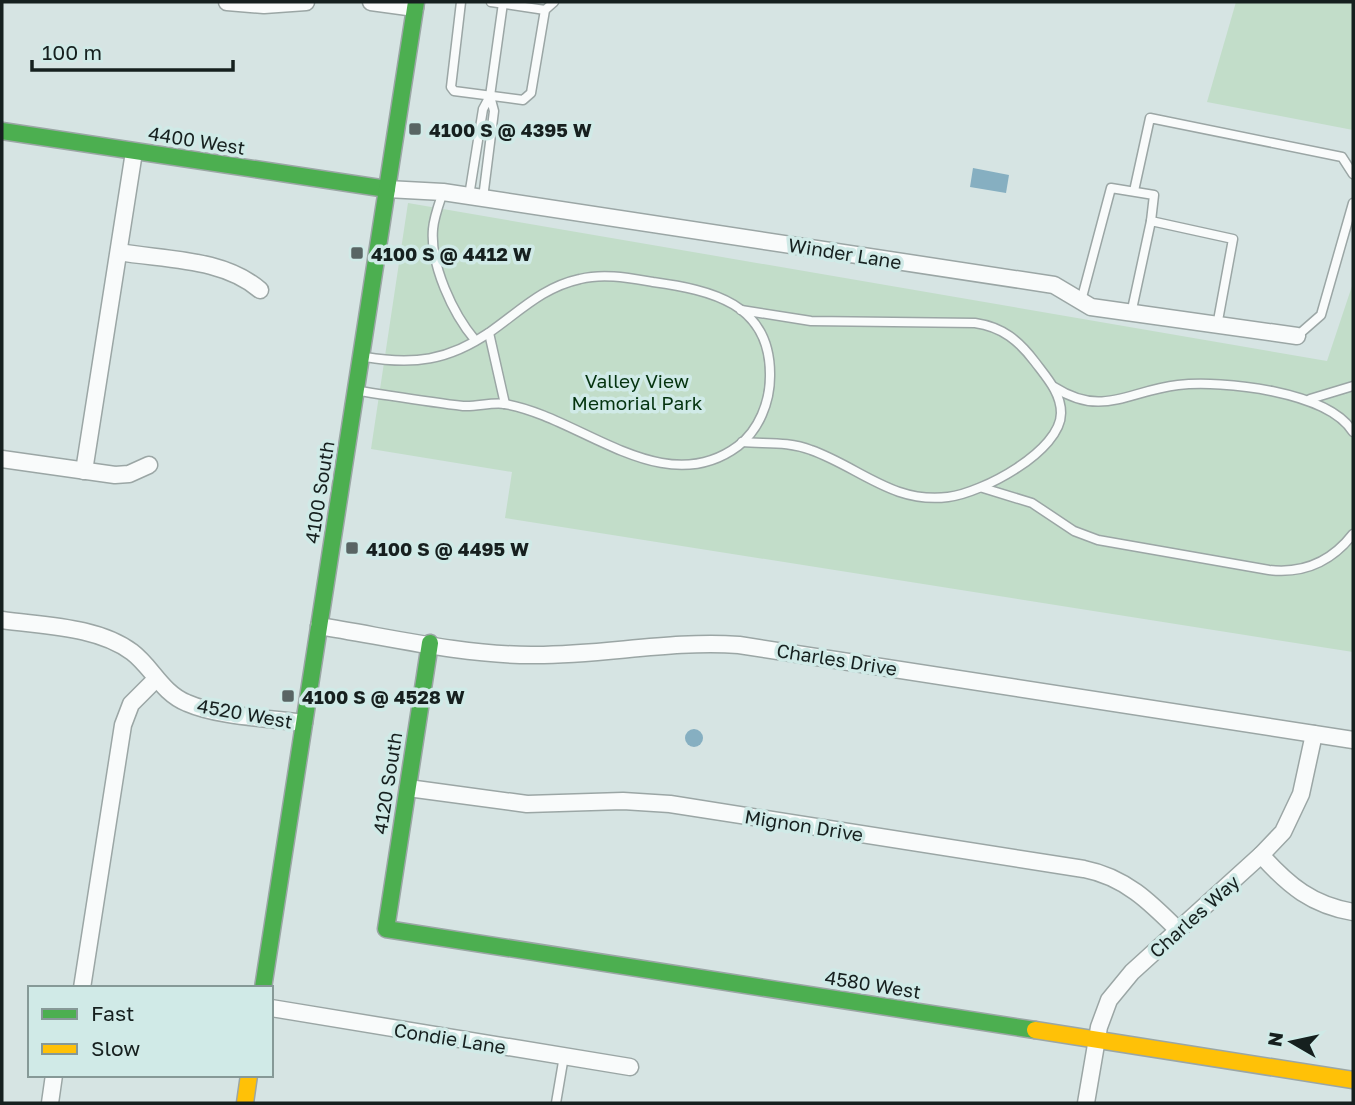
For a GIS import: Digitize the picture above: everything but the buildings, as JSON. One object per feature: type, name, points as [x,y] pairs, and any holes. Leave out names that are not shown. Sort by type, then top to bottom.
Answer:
[{"type":"street","points":[[227,2],[264,5],[306,2]]},
{"type":"street","points":[[371,2],[415,5]]},
{"type":"street","name":"4100 South","points":[[262,986],[415,5]]},
{"type":"street","name":"4400 West","points":[[2,131],[387,189]]},
{"type":"street","points":[[84,471],[134,152]]},
{"type":"street","name":"Winder Lane","points":[[387,189],[443,192],[1054,285],[1091,307],[1297,336]]},
{"type":"street","points":[[119,252],[226,269],[244,276],[260,290]]},
{"type":"street","points":[[2,459],[122,475],[149,465]]},
{"type":"street","name":"4520 West","points":[[2,620],[105,638],[132,653],[176,698],[192,705],[304,723]]},
{"type":"street","name":"Charles Drive","points":[[319,626],[528,656],[591,653],[673,643],[739,645],[1353,740]]},
{"type":"street","name":"4120 South","points":[[386,929],[430,643]]},
{"type":"street","points":[[82,986],[124,718],[136,697],[156,679]]},
{"type":"street","name":"Charles Way","points":[[1086,1103],[1103,1012],[1116,990],[1262,855],[1283,832],[1296,808],[1306,779],[1314,734]]},
{"type":"street","name":"Mignon Drive","points":[[408,788],[527,804],[624,801],[670,804],[1084,869],[1115,878],[1138,891],[1178,930]]},
{"type":"street","points":[[1262,855],[1288,884],[1307,898],[1353,912]]},
{"type":"street","name":"4580 West","points":[[386,929],[1353,1080]]},
{"type":"street","name":"Condie Lane","points":[[273,1008],[630,1066]]},
{"type":"street","points":[[50,1103],[54,1077]]},
{"type":"street","points":[[244,1103],[249,1077]]},
{"type":"lane","points":[[461,2],[451,88],[454,91],[523,100],[531,93],[545,10],[554,2]]},
{"type":"lane","points":[[491,2],[545,10]]},
{"type":"lane","points":[[476,197],[483,109],[490,96],[503,4]]},
{"type":"lane","points":[[476,197],[494,111],[490,96]]},
{"type":"lane","points":[[1135,191],[1150,118],[1342,157],[1353,174]]},
{"type":"lane","points":[[1081,301],[1111,188],[1154,195],[1131,314]]},
{"type":"lane","points":[[443,192],[433,228],[437,260],[451,304],[475,340]]},
{"type":"lane","points":[[1297,336],[1321,315],[1353,203]]},
{"type":"lane","points":[[1151,221],[1233,239],[1217,326]]},
{"type":"lane","points":[[356,390],[467,406],[505,404],[668,465],[701,464],[723,456],[743,442],[765,407],[770,372],[760,334],[741,310],[726,298],[701,289],[621,277],[591,277],[547,290],[489,333],[421,362],[361,357]]},
{"type":"lane","points":[[741,310],[811,321],[985,324],[1018,342],[1053,386],[1060,404],[1061,417],[1052,440],[982,488],[950,497],[911,496],[879,486],[808,449],[776,443],[743,442]]},
{"type":"lane","points":[[489,333],[505,404]]},
{"type":"lane","points":[[1053,386],[1071,397],[1097,403],[1190,384],[1310,399],[1337,414],[1353,432]]},
{"type":"lane","points":[[1310,399],[1353,386]]},
{"type":"lane","points":[[982,488],[1024,499],[1074,531],[1098,541],[1269,570],[1298,570],[1319,564],[1337,552],[1353,534]]},
{"type":"lane","points":[[556,1103],[564,1056]]},
{"type":"green space","points":[[1236,2],[1353,2],[1353,130],[1207,102]]},
{"type":"green space","name":"Valley View Memorial Park","points":[[408,203],[1327,361],[1353,283],[1353,652],[505,518],[512,472],[371,449]]},
{"type":"water","points":[[973,168],[1009,175],[1006,193],[970,187]]},
{"type":"water","points":[[694,729],[700,732],[703,738],[700,744],[694,747],[688,744],[685,738],[688,732]]},
{"type":"traffic: fast","points":[[263,986],[416,2]]},
{"type":"traffic: fast","points":[[2,131],[387,189]]},
{"type":"traffic: fast","points":[[430,643],[386,929],[1035,1030]]},
{"type":"traffic: slow","points":[[1035,1030],[1353,1080]]},
{"type":"traffic: slow","points":[[245,1103],[249,1077]]},
{"type":"place","name":"4100 S @ 4395 W","points":[[415,129]]},
{"type":"place","name":"4100 S @ 4412 W","points":[[357,253]]},
{"type":"place","name":"4100 S @ 4495 W","points":[[352,548]]},
{"type":"place","name":"4100 S @ 4528 W","points":[[288,696]]}]
